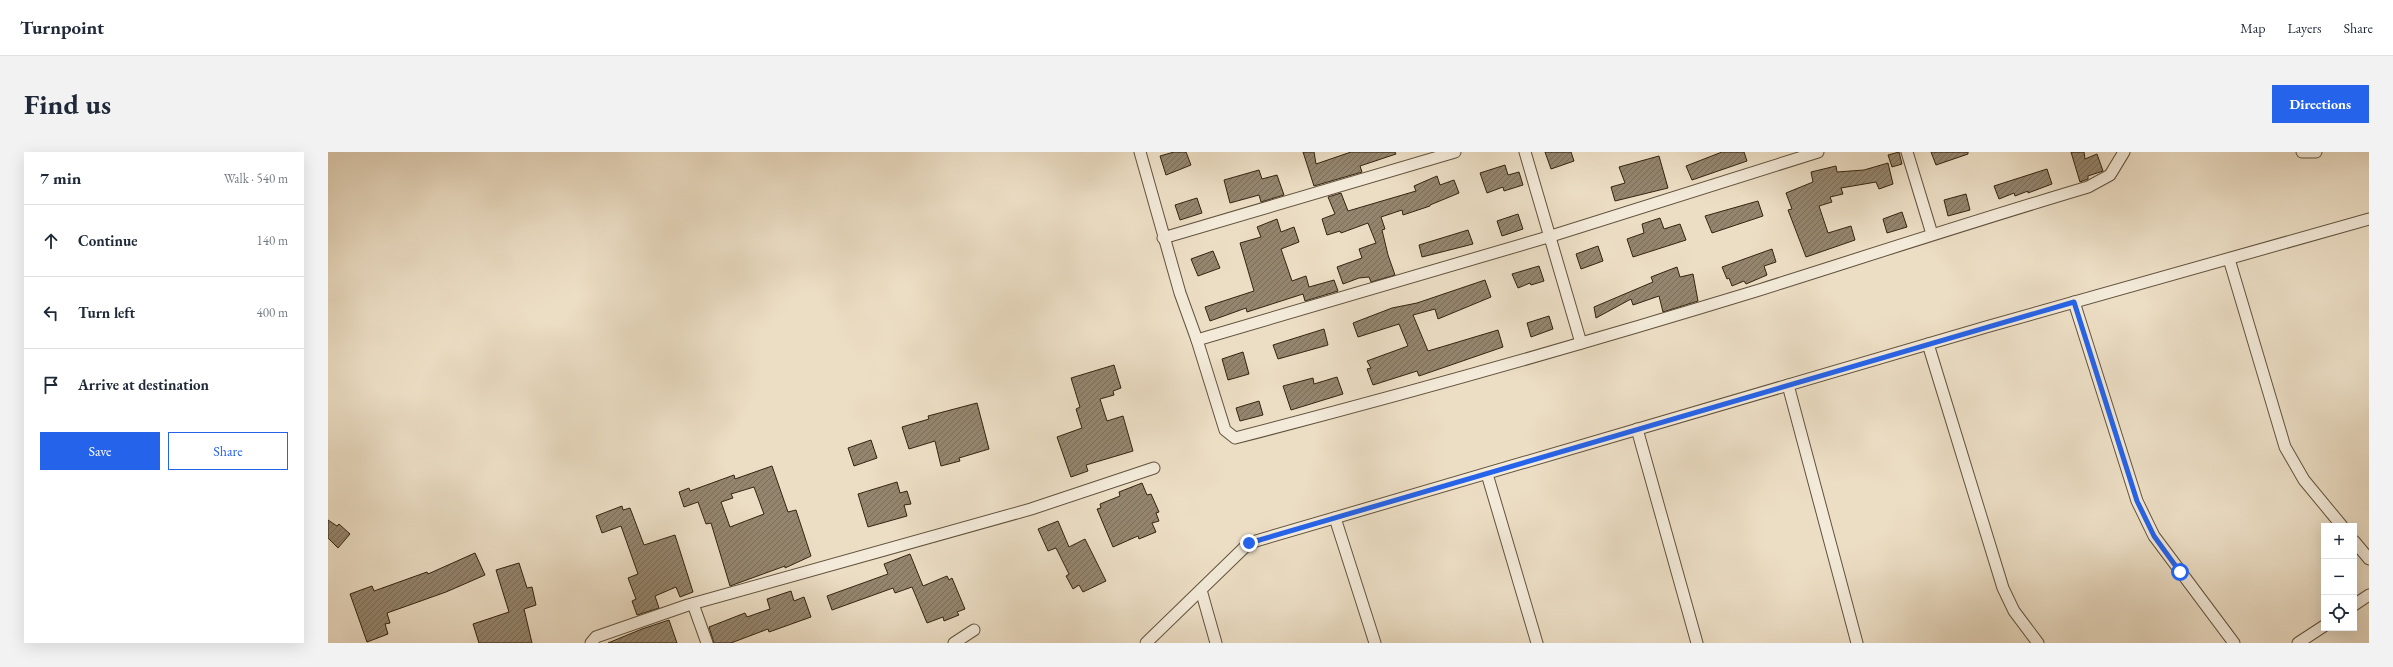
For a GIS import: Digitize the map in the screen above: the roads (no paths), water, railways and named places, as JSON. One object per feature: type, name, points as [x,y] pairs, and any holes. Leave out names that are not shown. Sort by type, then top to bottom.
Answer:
[{"type":"street","points":[[1140,152],[1180,293],[1197,340],[1225,430],[1235,438],[1581,343],[2088,187],[2110,175],[2124,152]]},
{"type":"street","points":[[1164,238],[1455,152]]},
{"type":"street","points":[[1525,152],[1548,237],[1581,343]]},
{"type":"street","points":[[1197,340],[1548,237],[1818,152]]},
{"type":"street","points":[[1907,152],[1932,234]]},
{"type":"street","points":[[2302,152],[2316,152]]},
{"type":"street","points":[[1146,643],[1249,543],[1928,344],[2369,219]]},
{"type":"street","points":[[2229,259],[2284,447],[2304,480],[2340,523]]},
{"type":"street","points":[[2074,302],[2137,501],[2154,536],[2234,643]]},
{"type":"street","points":[[1928,344],[2003,588],[2014,611],[2038,643]]},
{"type":"street","points":[[1788,385],[1857,643]]},
{"type":"street","points":[[1637,429],[1697,643]]},
{"type":"street","points":[[592,643],[596,637],[693,604],[1031,509],[1154,468]]},
{"type":"street","points":[[1487,474],[1537,643]]},
{"type":"street","points":[[1335,518],[1375,643]]},
{"type":"street","points":[[2357,545],[2369,559]]},
{"type":"street","points":[[1200,590],[1216,643]]},
{"type":"street","points":[[2357,603],[2369,595]]},
{"type":"street","points":[[693,604],[707,643]]},
{"type":"street","points":[[2298,643],[2321,628]]},
{"type":"street","points":[[954,643],[974,630]]}]
